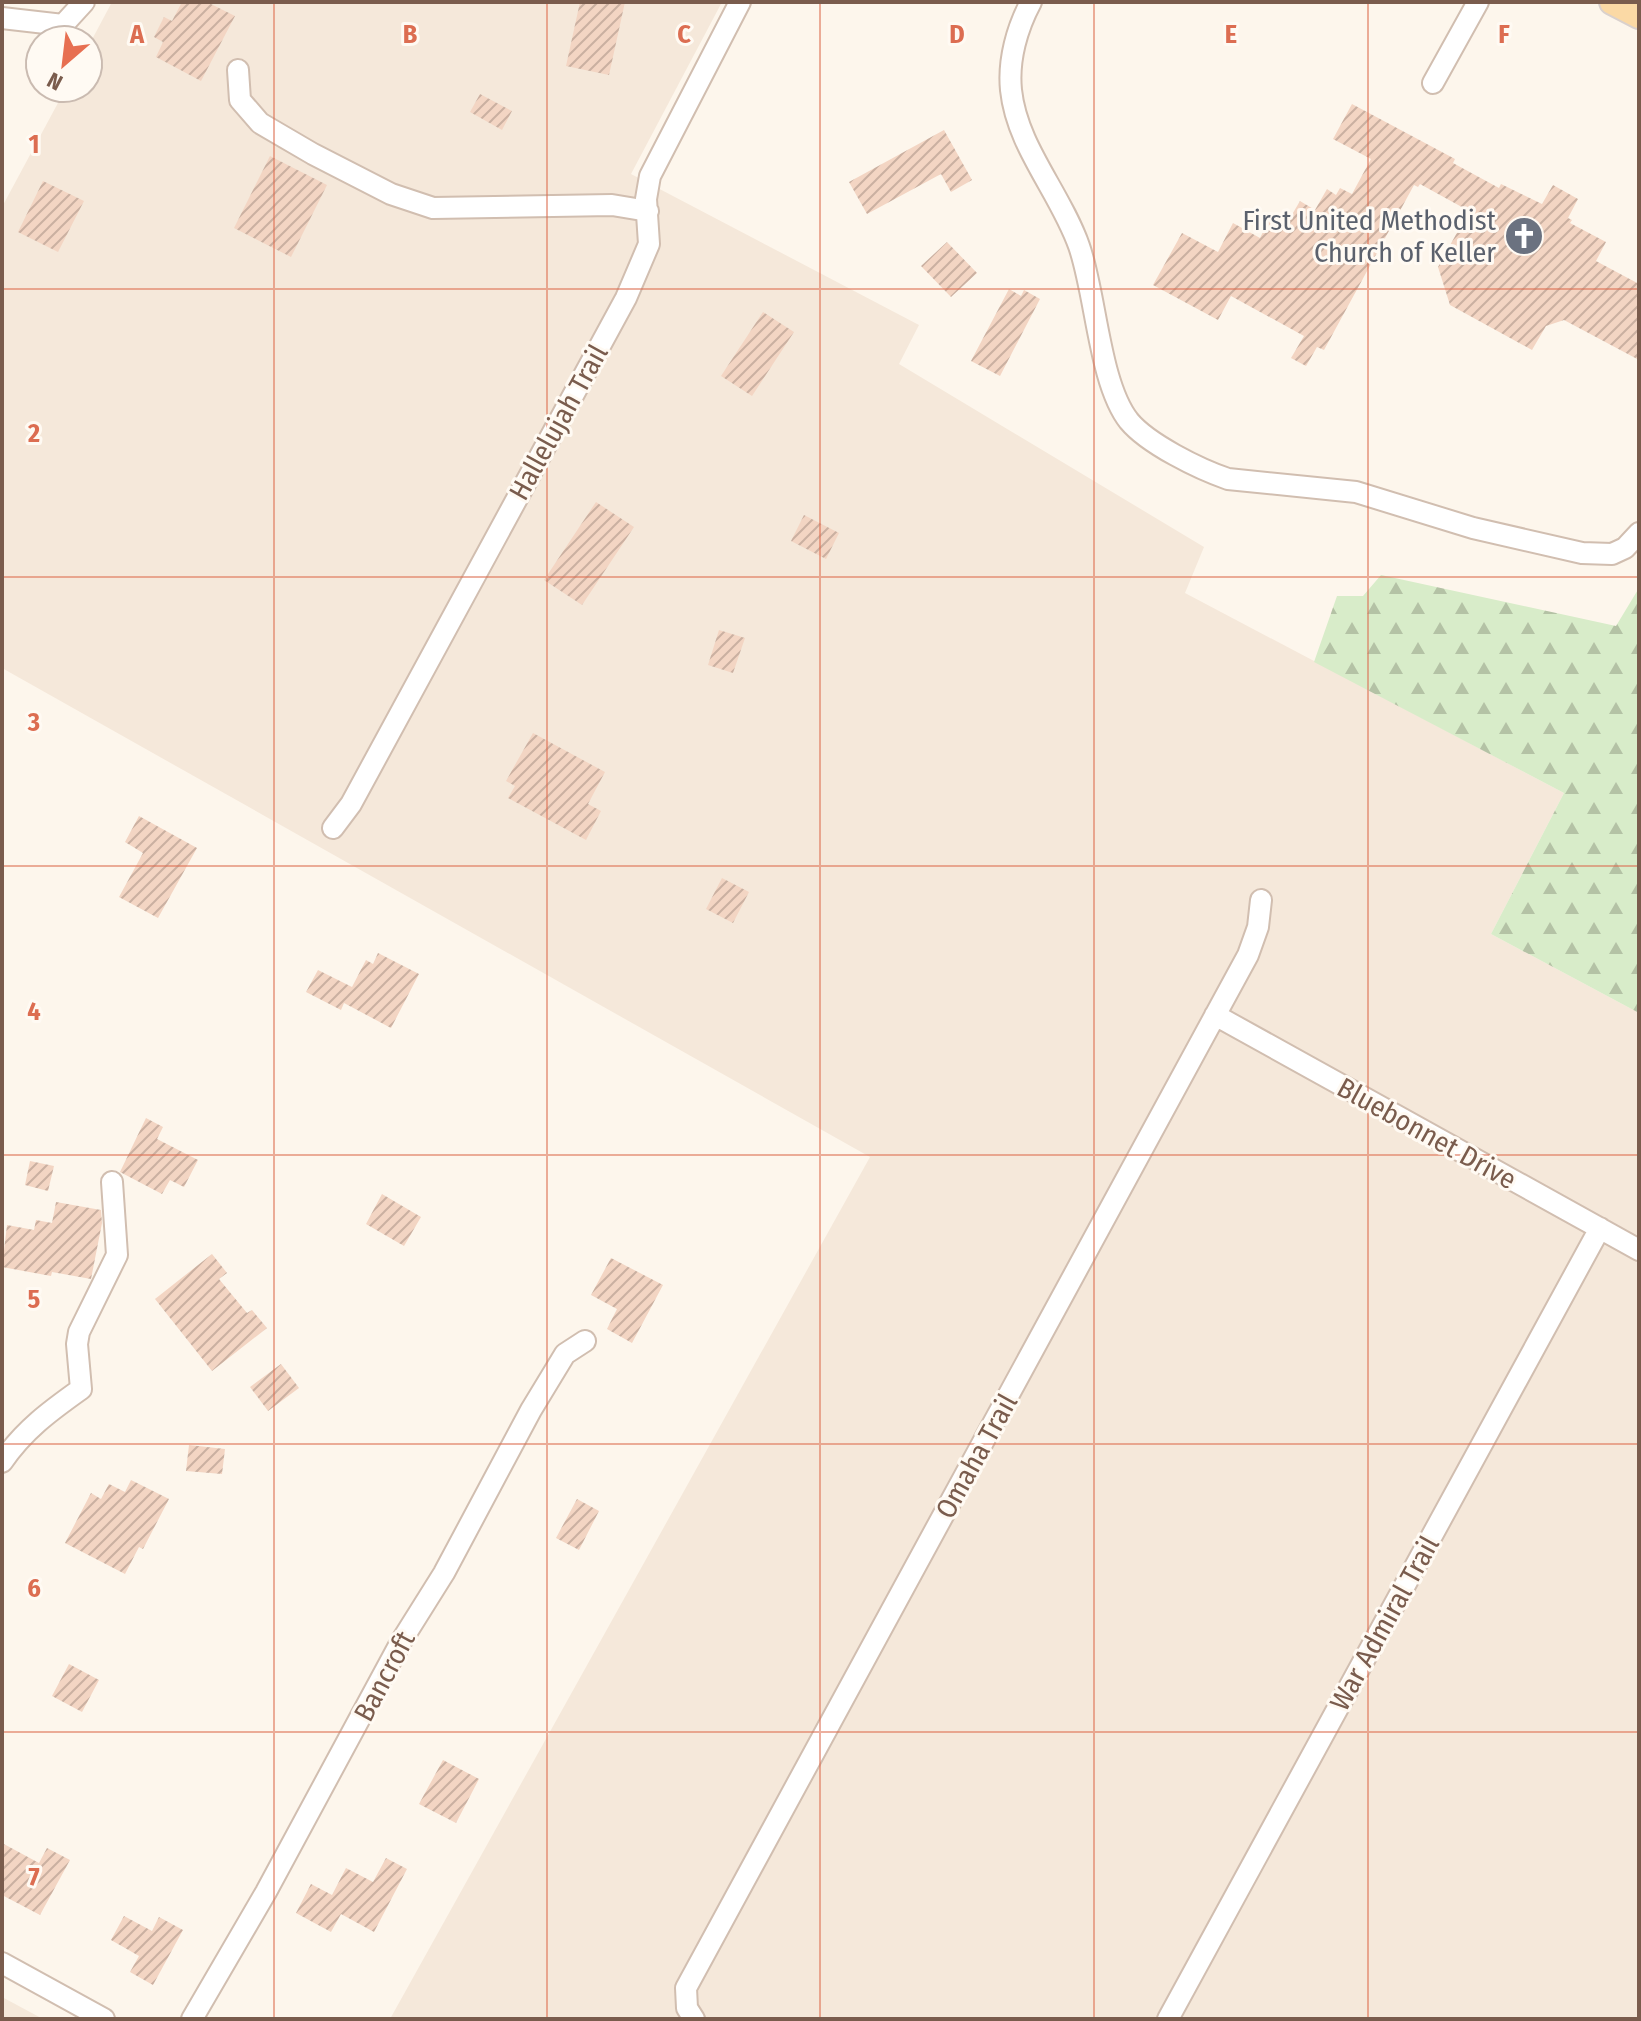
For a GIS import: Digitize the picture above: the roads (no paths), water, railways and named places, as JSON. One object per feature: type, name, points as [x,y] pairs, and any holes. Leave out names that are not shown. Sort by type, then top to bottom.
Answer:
[{"type":"main road","points":[[1612,2],[1639,16]]},
{"type":"street","points":[[2,18],[63,25],[84,2]]},
{"type":"street","name":"Hallelujah Trail","points":[[333,828],[351,804],[626,298],[649,244],[646,199],[650,176],[740,2]]},
{"type":"street","points":[[1031,2],[1019,27],[1012,60],[1013,103],[1026,142],[1078,244],[1112,387],[1122,410],[1137,430],[1200,467],[1228,479],[1347,490],[1473,528],[1582,553],[1612,554],[1625,548],[1639,533]]},
{"type":"street","points":[[1433,83],[1478,2]]},
{"type":"street","points":[[238,70],[240,100],[260,123],[391,194],[433,208],[612,205],[648,211]]},
{"type":"street","name":"Omaha Trail","points":[[691,2013],[686,1988],[1253,944],[1261,900]]},
{"type":"street","name":"Bluebonnet Drive","points":[[1215,1015],[1639,1250]]},
{"type":"street","points":[[2,1462],[19,1437],[81,1389],[77,1344],[79,1332],[117,1255],[112,1182]]},
{"type":"street","name":"War Admiral Trail","points":[[1168,2019],[1600,1228]]},
{"type":"street","name":"Bancroft","points":[[192,2019],[280,1867],[402,1640],[444,1573],[537,1399],[565,1354],[585,1341]]},
{"type":"street","points":[[5,1972],[104,2019]]},
{"type":"place","name":"First United Methodist Church of Keller","points":[[1524,236]]}]
